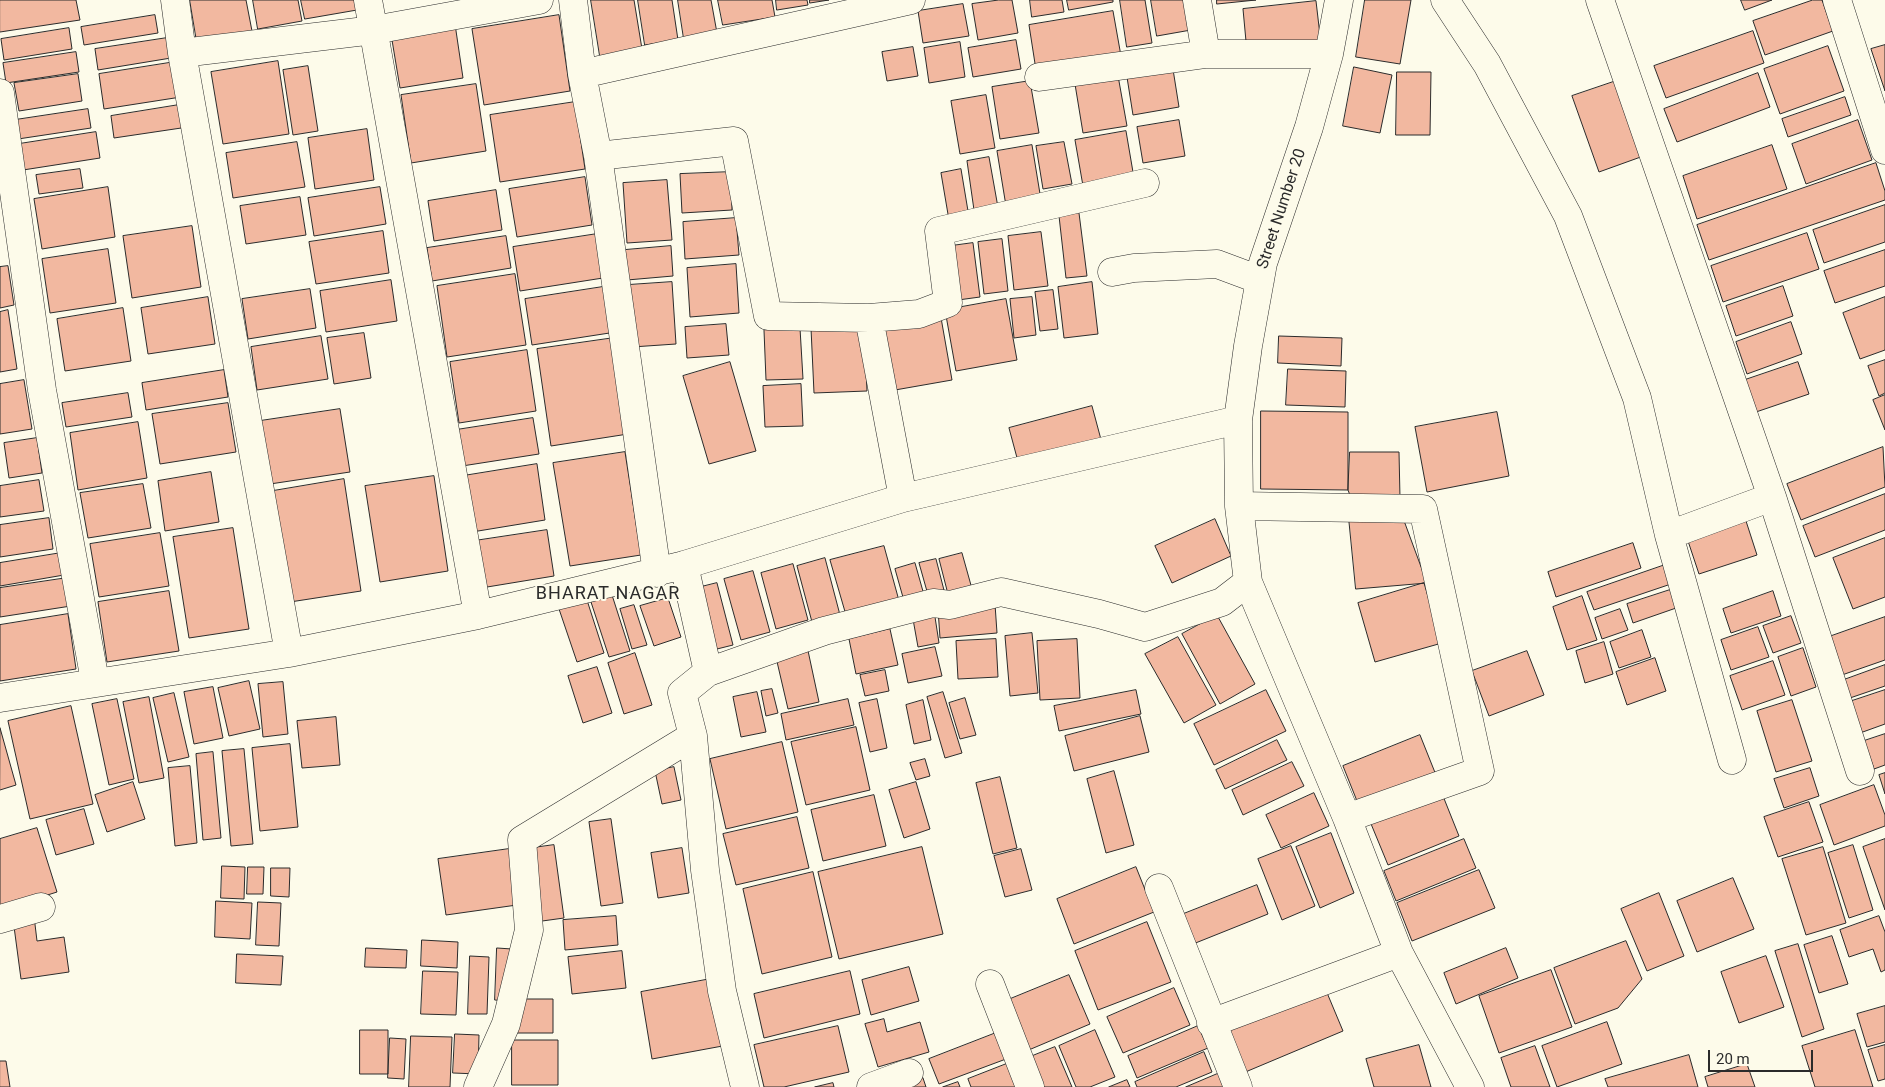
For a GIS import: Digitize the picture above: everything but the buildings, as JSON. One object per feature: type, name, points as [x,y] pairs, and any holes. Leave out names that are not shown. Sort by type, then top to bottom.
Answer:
[{"type":"street","points":[[176,0],[182,53],[289,653]]},
{"type":"street","points":[[368,0],[478,615]]},
{"type":"street","points":[[182,53],[374,30],[539,0]]},
{"type":"street","points":[[573,0],[582,74],[598,156],[657,573]]},
{"type":"street","points":[[582,74],[911,0]]},
{"type":"street","points":[[1197,0],[1206,54]]},
{"type":"street","name":"Street Number 20","points":[[1338,0],[1329,54],[1309,127],[1263,263],[1238,420],[1239,506],[1248,582],[1347,818],[1399,954],[1470,1087]]},
{"type":"street","points":[[1445,0],[1487,64],[1568,216],[1637,398],[1669,535],[1732,760]]},
{"type":"street","points":[[1600,0],[1772,497],[1860,770]]},
{"type":"street","points":[[1837,0],[1884,142]]},
{"type":"street","points":[[1039,78],[1206,54],[1329,54]]},
{"type":"street","points":[[0,93],[42,390],[95,682]]},
{"type":"street","points":[[598,156],[734,141],[768,316],[869,318],[919,314],[948,302],[939,231],[1145,183]]},
{"type":"street","points":[[1112,272],[1134,268],[1217,264],[1260,280]]},
{"type":"street","points":[[869,318],[903,498]]},
{"type":"street","points":[[0,698],[289,653],[478,615],[657,573],[903,498],[1238,420]]},
{"type":"street","points":[[1669,535],[1772,497]]},
{"type":"street","points":[[1239,506],[1423,509],[1480,771],[1347,818]]},
{"type":"street","points":[[684,565],[708,672]]},
{"type":"street","points":[[745,1087],[722,991],[704,870],[693,736],[682,693],[708,672],[824,630],[933,603],[950,605],[1001,592],[1099,614],[1145,627],[1222,602],[1248,582]]},
{"type":"street","points":[[478,1087],[506,1024],[529,930],[522,840],[693,736]]},
{"type":"street","points":[[1159,888],[1238,1087]]},
{"type":"street","points":[[0,918],[40,907]]},
{"type":"street","points":[[1211,1023],[1399,954]]},
{"type":"street","points":[[990,984],[1030,1087]]},
{"type":"street","points":[[871,1087],[909,1073]]},
{"type":"district","name":"BHARAT NAGAR","points":[[608,594]]}]
